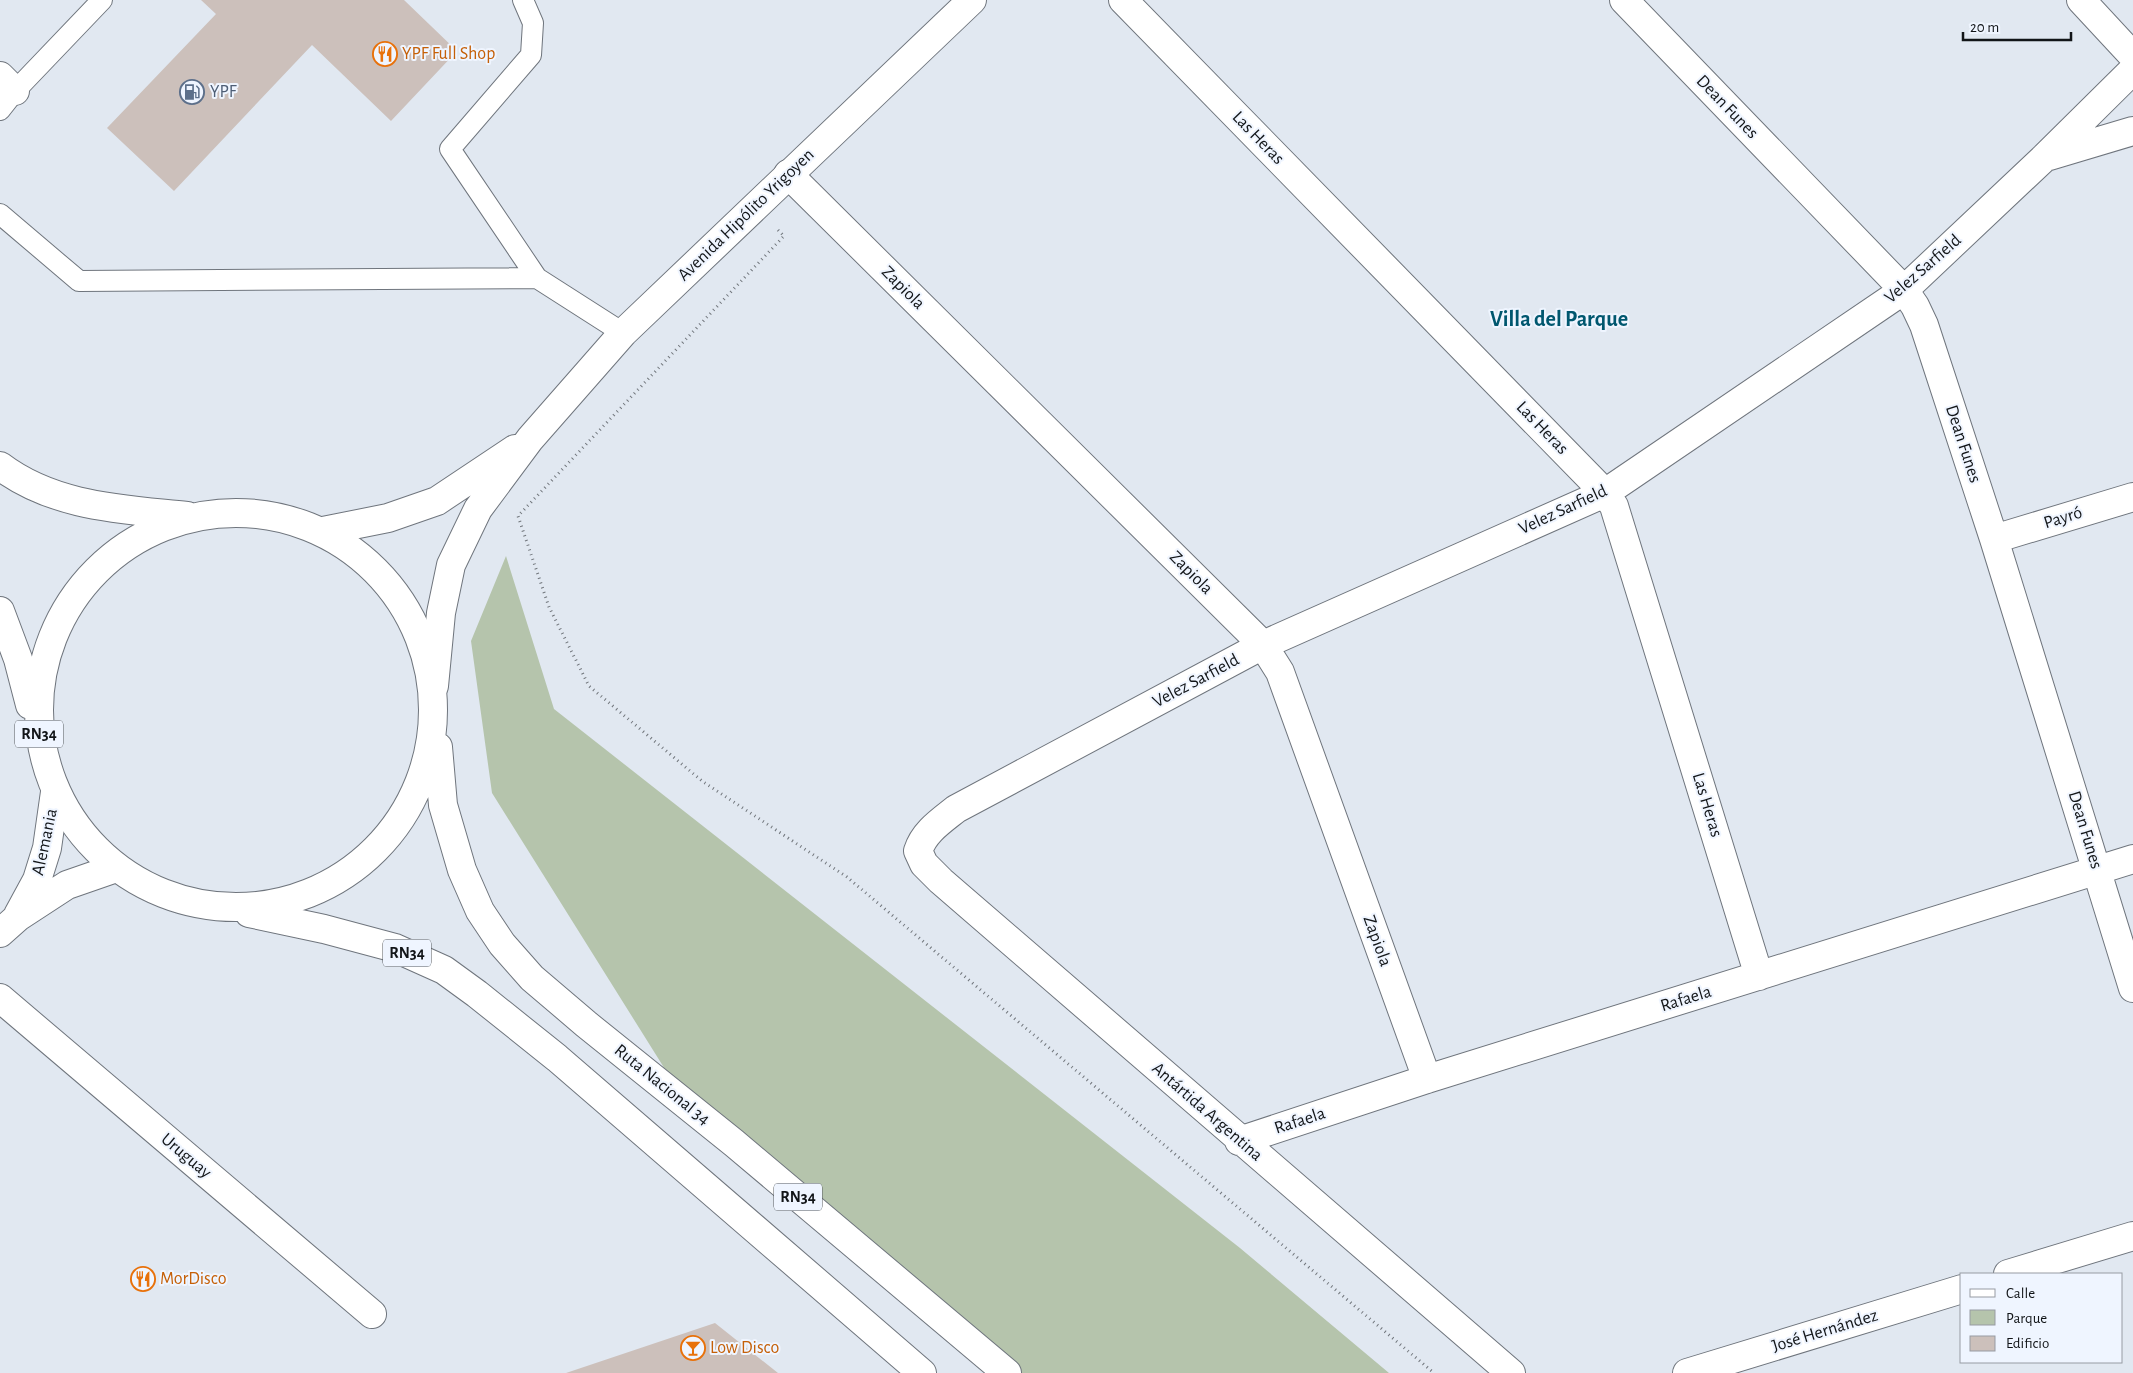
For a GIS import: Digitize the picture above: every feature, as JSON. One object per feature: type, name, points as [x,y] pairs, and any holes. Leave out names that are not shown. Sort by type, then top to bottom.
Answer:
[{"type":"main road","name":"Avenida Hipólito Yrigoyen","points":[[434,686],[441,613],[451,565],[478,510],[530,439],[623,333],[972,0]]},
{"type":"main road","name":"Las Heras","points":[[1123,0],[1605,493],[1620,518],[1759,976]]},
{"type":"main road","name":"Dean Funes","points":[[1624,0],[1904,290],[1915,306],[1924,325],[1994,538],[2133,988]]},
{"type":"main road","points":[[2081,0],[2133,56]]},
{"type":"main road","name":"Velez Sarfield","points":[[921,841],[935,825],[956,810],[1263,645],[1605,493],[1904,290],[2045,157],[2133,70]]},
{"type":"main road","points":[[2045,157],[2133,131]]},
{"type":"main road","name":"Zapiola","points":[[788,174],[1263,645],[1280,672],[1427,1080]]},
{"type":"main road","name":"Avenida Hipólito Yrigoyen","points":[[323,531],[388,518],[437,501],[530,439]]},
{"type":"main road","name":"Ruta Nacional 34","points":[[0,466],[44,491],[90,505],[191,516],[258,512],[323,531],[377,569],[415,622],[434,686],[443,805],[462,870],[472,895],[480,911],[502,944],[532,978],[586,1024],[734,1143],[1008,1373]]},
{"type":"main road","name":"Payró","points":[[1994,538],[2133,497]]},
{"type":"main road","name":"Ruta Nacional 34","points":[[39,741],[40,671],[55,628],[88,578],[135,539],[191,516]]},
{"type":"main road","name":"Ruta Nacional 34","points":[[0,612],[18,659],[39,741],[55,792],[80,834],[116,868],[168,897],[324,929],[395,948],[444,970],[557,1058],[922,1373]]},
{"type":"main road","name":"Ruta Nacional 34","points":[[228,908],[290,901],[347,874],[393,832],[423,777],[436,720]]},
{"type":"main road","name":"Alemania","points":[[9,925],[37,880],[47,848],[55,792]]},
{"type":"main road","name":"Antártida Argentina","points":[[921,841],[918,851],[924,864],[941,881],[1239,1141],[1511,1373]]},
{"type":"main road","name":"Rafaela","points":[[1239,1141],[1427,1080],[2133,859]]},
{"type":"main road","name":"Alemania","points":[[9,925],[67,885],[116,868]]},
{"type":"main road","name":"Uruguay","points":[[0,998],[372,1314]]},
{"type":"main road","points":[[2011,1273],[2133,1236]]},
{"type":"main road","name":"José Hernández","points":[[1687,1373],[1960,1289]]},
{"type":"lane","points":[[5,92],[102,0]]},
{"type":"lane","points":[[523,0],[532,23],[531,55],[450,149],[537,278],[623,333]]},
{"type":"lane","points":[[0,214],[79,282],[537,278]]},
{"type":"path","points":[[757,206],[784,236],[518,516],[549,607],[589,686],[702,781],[847,877],[1434,1373]]},
{"type":"green space","points":[[506,556],[554,709],[1240,1248],[1389,1373],[1016,1373],[668,1074],[492,793],[471,641]]},
{"type":"building","points":[[201,0],[404,0],[457,51],[391,121],[312,45],[174,191],[107,128],[216,14]]},
{"type":"building","name":"Low Disco","points":[[715,1323],[778,1373],[566,1373]]},
{"type":"place","name":"YPF Full Shop","points":[[385,54]]},
{"type":"place","name":"YPF","points":[[192,92]]},
{"type":"place","name":"MorDisco","points":[[143,1279]]},
{"type":"place","name":"Low Disco","points":[[693,1348]]},
{"type":"district","name":"Villa del Parque","points":[[1559,319]]}]
